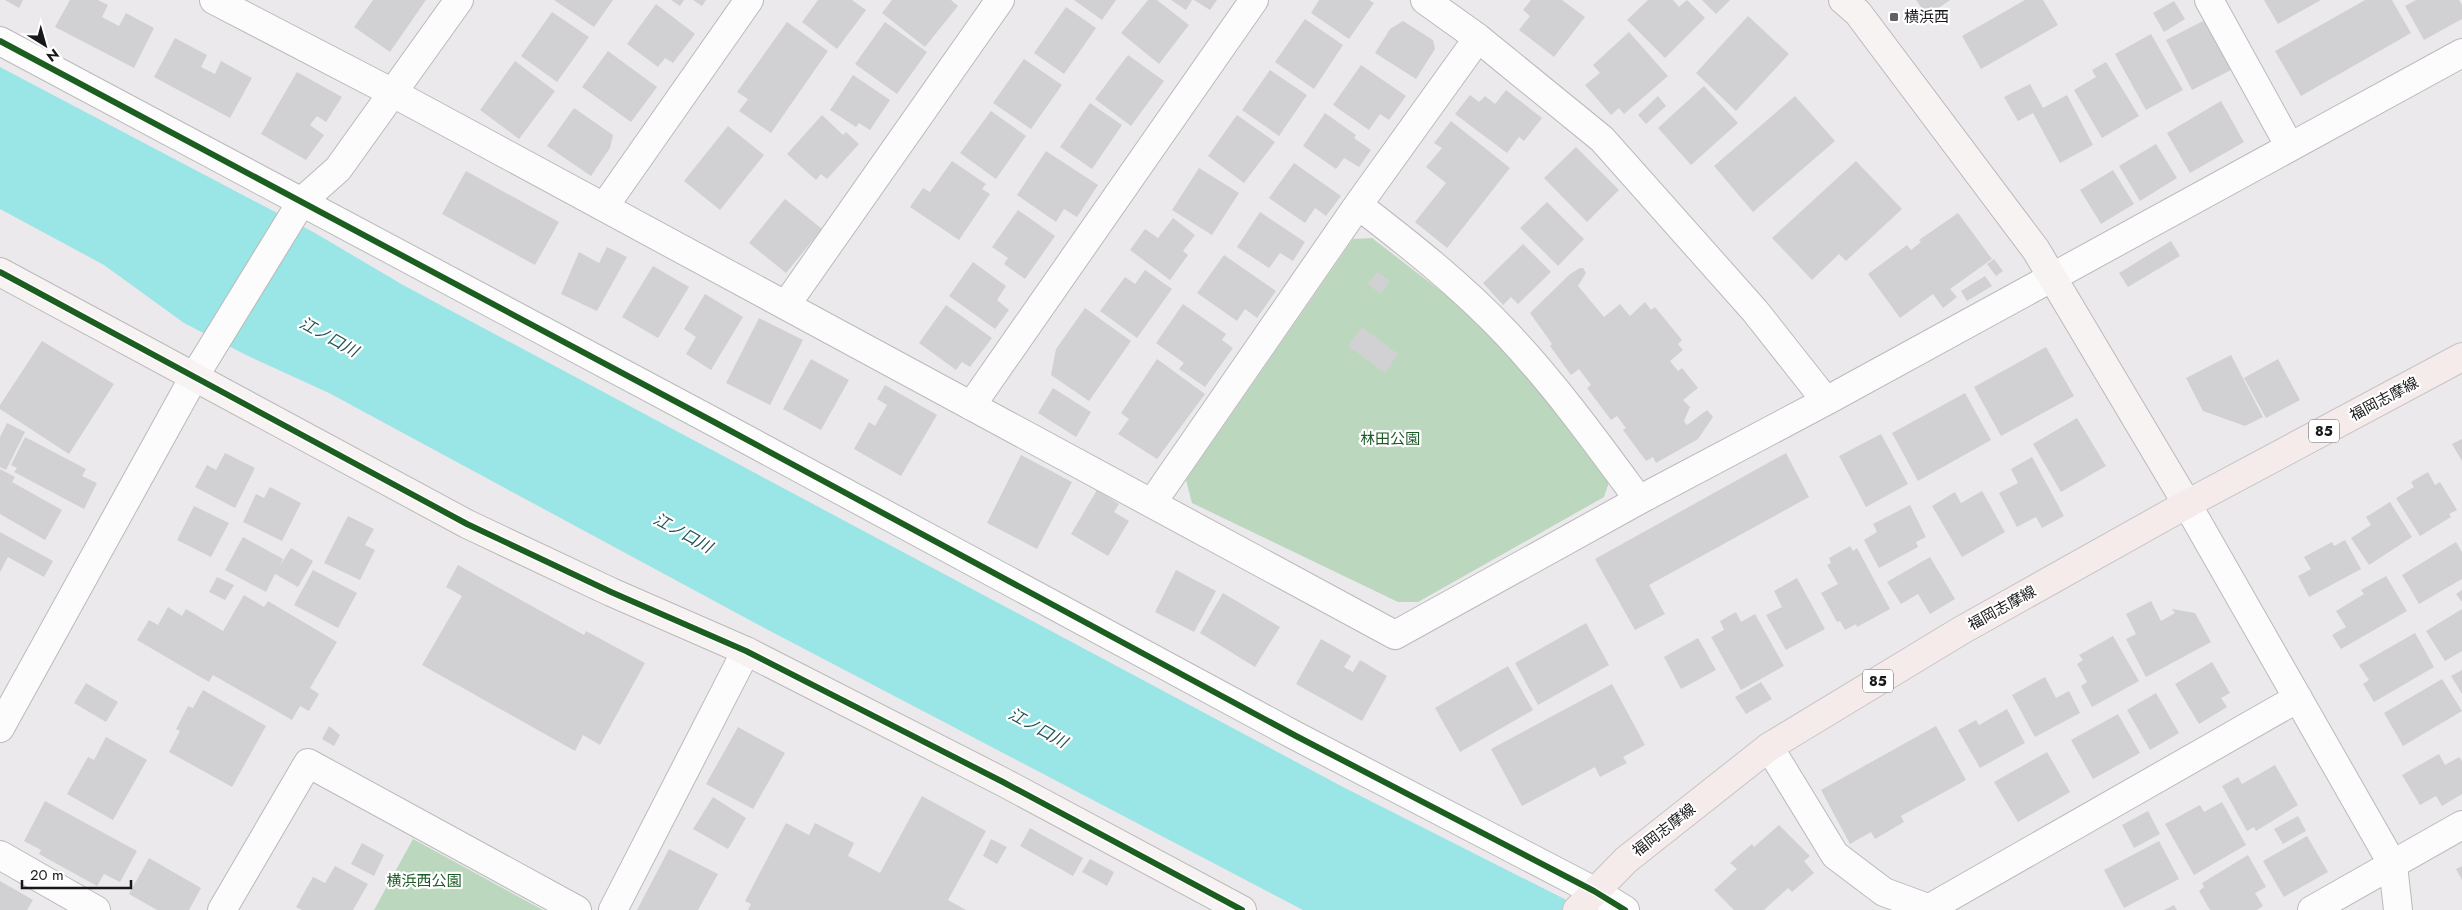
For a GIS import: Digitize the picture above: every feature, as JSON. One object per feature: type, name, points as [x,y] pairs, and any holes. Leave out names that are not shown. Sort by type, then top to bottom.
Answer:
[{"type":"main road","name":"福岡志摩線","points":[[1585,901],[1626,860],[1770,747],[1962,630],[2187,504],[2462,357]]},
{"type":"street","points":[[214,0],[393,93],[1395,635],[1639,500],[1826,401],[2462,53]]},
{"type":"street","points":[[0,728],[194,377],[302,202],[338,169],[459,0]]},
{"type":"street","points":[[604,207],[749,0]]},
{"type":"street","points":[[786,305],[1000,0]]},
{"type":"street","points":[[972,406],[1254,0]]},
{"type":"street","points":[[1425,0],[1478,38],[1602,139],[1755,311],[1826,401]]},
{"type":"street","points":[[1843,0],[1858,14],[2030,242],[2052,278],[2187,504],[2393,865],[2398,910]]},
{"type":"street","points":[[2208,0],[2290,146]]},
{"type":"street","points":[[1152,502],[1358,205],[1478,38]]},
{"type":"street","points":[[0,40],[1296,736],[1585,901],[1625,910]]},
{"type":"street","points":[[1358,205],[1400,237],[1507,334],[1570,406],[1639,500]]},
{"type":"street","points":[[0,272],[467,524],[611,592],[746,651],[1003,782],[1242,910]]},
{"type":"street","points":[[613,910],[746,651]]},
{"type":"street","points":[[1770,747],[1835,855],[1884,892],[1931,909],[2298,698]]},
{"type":"street","points":[[222,910],[308,763],[576,910]]},
{"type":"street","points":[[2312,910],[2462,825]]},
{"type":"street","points":[[0,855],[96,910]]},
{"type":"green space","name":"林田公園","points":[[1372,238],[1450,298],[1510,353],[1540,388],[1610,479],[1604,497],[1418,602],[1398,602],[1192,503],[1186,480],[1353,239]]},
{"type":"green space","name":"横浜西公園","points":[[413,839],[543,910],[374,910]]},
{"type":"water","name":"江ノ口川","points":[[0,67],[315,233],[403,285],[1343,787],[1586,910],[1303,910],[755,623],[329,393],[246,355],[184,323],[104,265],[0,209]]},
{"type":"building","points":[[5,0],[23,0],[19,8]]},
{"type":"building","points":[[70,0],[98,0],[108,5],[102,17],[119,26],[126,13],[154,28],[134,68],[55,27]]},
{"type":"building","points":[[373,0],[426,0],[390,52],[354,27]]},
{"type":"building","points":[[554,0],[613,0],[594,27]]},
{"type":"building","points":[[671,0],[684,0],[680,6]]},
{"type":"building","points":[[693,0],[706,0],[702,6]]},
{"type":"building","points":[[818,0],[852,0],[866,10],[837,49],[802,22]]},
{"type":"building","points":[[892,0],[951,0],[958,6],[925,47],[882,13]]},
{"type":"building","points":[[1074,0],[1116,0],[1102,20]]},
{"type":"building","points":[[1148,0],[1157,0],[1189,25],[1159,64],[1121,33]]},
{"type":"building","points":[[1171,0],[1192,0],[1186,10]]},
{"type":"building","points":[[1194,0],[1217,0],[1210,10]]},
{"type":"building","points":[[1319,0],[1369,0],[1374,3],[1349,39],[1311,13]]},
{"type":"building","points":[[1531,0],[1562,0],[1585,17],[1554,57],[1519,30],[1530,16],[1523,10]]},
{"type":"building","points":[[1648,0],[1673,0],[1679,7],[1687,0],[1705,18],[1665,58],[1627,20]]},
{"type":"building","points":[[1702,0],[1730,0],[1716,14]]},
{"type":"building","points":[[1916,0],[1950,0],[1927,16]]},
{"type":"building","points":[[2025,0],[2043,0],[2058,25],[1981,69],[1962,36]]},
{"type":"building","points":[[2264,0],[2321,0],[2278,24]]},
{"type":"building","points":[[2365,0],[2392,0],[2411,33],[2301,96],[2275,51]]},
{"type":"building","points":[[2416,0],[2459,0],[2462,5],[2462,19],[2424,40],[2405,6]]},
{"type":"building","points":[[2174,1],[2185,19],[2164,32],[2153,13]]},
{"type":"building","points":[[656,4],[695,34],[673,63],[665,58],[658,67],[627,44]]},
{"type":"building","points":[[1066,7],[1096,28],[1064,74],[1034,53]]},
{"type":"building","points":[[552,12],[589,37],[557,82],[521,56]]},
{"type":"building","points":[[1748,16],[1789,54],[1736,111],[1696,73]]},
{"type":"building","points":[[1305,19],[1343,45],[1314,89],[1275,62]]},
{"type":"building","points":[[2205,20],[2231,70],[2192,90],[2166,40]]},
{"type":"building","points":[[1403,21],[1433,40],[1435,49],[1416,79],[1375,53],[1390,29]]},
{"type":"building","points":[[787,22],[828,51],[771,133],[739,111],[748,99],[737,92]]},
{"type":"building","points":[[885,22],[927,52],[897,94],[855,64]]},
{"type":"building","points":[[1629,32],[1668,76],[1624,114],[1619,108],[1611,115],[1585,85],[1600,73],[1593,65]]},
{"type":"building","points":[[2151,34],[2183,90],[2146,110],[2115,54]]},
{"type":"building","points":[[175,38],[207,55],[201,67],[215,74],[221,61],[252,78],[230,118],[154,77]]},
{"type":"building","points":[[608,51],[657,87],[631,122],[582,87]]},
{"type":"building","points":[[1128,55],[1164,81],[1131,126],[1095,99]]},
{"type":"building","points":[[1024,59],[1062,85],[1031,129],[993,103]]},
{"type":"building","points":[[515,61],[555,91],[519,139],[480,110]]},
{"type":"building","points":[[2106,62],[2139,116],[2102,138],[2074,90],[2096,77],[2092,70]]},
{"type":"building","points":[[1361,65],[1406,96],[1389,120],[1380,114],[1369,130],[1333,105]]},
{"type":"building","points":[[1270,70],[1307,95],[1279,136],[1242,110]]},
{"type":"building","points":[[297,72],[342,97],[326,122],[317,116],[310,125],[324,135],[306,160],[261,134]]},
{"type":"building","points":[[853,75],[890,100],[870,130],[859,123],[856,127],[830,110]]},
{"type":"building","points":[[2030,84],[2043,108],[2067,95],[2093,145],[2060,163],[2033,113],[2018,121],[2004,97]]},
{"type":"building","points":[[1704,86],[1738,123],[1691,165],[1658,128]]},
{"type":"building","points":[[1506,90],[1542,118],[1524,141],[1519,137],[1507,153],[1455,114],[1470,95],[1479,102],[1485,96],[1495,104]]},
{"type":"building","points":[[1658,96],[1666,106],[1646,124],[1638,115]]},
{"type":"building","points":[[1795,96],[1835,141],[1753,212],[1714,166]]},
{"type":"building","points":[[2221,101],[2244,142],[2190,173],[2167,133]]},
{"type":"building","points":[[1090,103],[1122,125],[1092,169],[1060,147]]},
{"type":"building","points":[[574,108],[613,135],[610,148],[591,176],[547,146]]},
{"type":"building","points":[[991,111],[1026,136],[996,179],[960,153]]},
{"type":"building","points":[[1325,113],[1356,135],[1354,138],[1371,150],[1359,167],[1344,158],[1336,169],[1303,146]]},
{"type":"building","points":[[822,115],[843,135],[846,132],[859,144],[827,179],[821,174],[816,180],[787,154]]},
{"type":"building","points":[[1237,115],[1275,142],[1244,183],[1208,156]]},
{"type":"building","points":[[1451,121],[1510,168],[1447,248],[1415,222],[1446,183],[1426,167],[1442,148],[1434,143]]},
{"type":"building","points":[[728,126],[764,155],[720,210],[684,181]]},
{"type":"building","points":[[2156,144],[2177,178],[2140,201],[2119,166]]},
{"type":"building","points":[[1576,147],[1619,190],[1587,222],[1544,178]]},
{"type":"building","points":[[1046,151],[1098,185],[1077,217],[1064,209],[1056,222],[1017,195]]},
{"type":"building","points":[[952,161],[986,184],[982,189],[990,194],[959,240],[910,207],[923,188],[930,192]]},
{"type":"building","points":[[1856,161],[1902,209],[1846,261],[1839,254],[1812,280],[1772,238]]},
{"type":"building","points":[[1294,163],[1341,196],[1326,216],[1315,208],[1305,223],[1269,198]]},
{"type":"building","points":[[1199,168],[1239,193],[1212,235],[1172,210]]},
{"type":"building","points":[[2113,170],[2134,204],[2101,224],[2080,190]]},
{"type":"building","points":[[466,171],[559,222],[535,265],[442,214]]},
{"type":"building","points":[[785,199],[822,229],[786,273],[749,243]]},
{"type":"building","points":[[1547,202],[1584,239],[1558,266],[1520,228]]},
{"type":"building","points":[[1018,210],[1055,236],[1025,279],[1004,264],[1008,258],[992,247]]},
{"type":"building","points":[[1260,212],[1305,242],[1293,261],[1280,253],[1269,268],[1237,247]]},
{"type":"building","points":[[1958,213],[1992,259],[1950,289],[1957,297],[1943,308],[1933,294],[1900,318],[1868,274],[1907,245],[1911,250],[1921,242],[1919,240]]},
{"type":"building","points":[[1173,218],[1195,235],[1183,251],[1188,255],[1170,280],[1130,250],[1145,229],[1158,238]]},
{"type":"building","points":[[2171,241],[2180,256],[2128,287],[2119,273]]},
{"type":"building","points":[[1523,244],[1551,272],[1518,304],[1511,297],[1503,305],[1483,283]]},
{"type":"building","points":[[607,247],[627,257],[597,311],[561,294],[579,252],[599,263]]},
{"type":"building","points":[[1224,255],[1276,291],[1257,318],[1245,309],[1237,321],[1197,293]]},
{"type":"building","points":[[1994,259],[2003,271],[1996,276],[1987,264]]},
{"type":"building","points":[[973,262],[1006,286],[997,300],[1009,310],[995,329],[949,296]]},
{"type":"building","points":[[653,266],[689,287],[658,338],[622,317]]},
{"type":"building","points":[[1583,268],[1586,273],[1578,286],[1604,317],[1620,304],[1630,316],[1645,302],[1651,310],[1655,307],[1682,340],[1678,344],[1683,350],[1670,361],[1678,371],[1682,368],[1698,388],[1683,400],[1690,407],[1684,421],[1687,425],[1707,410],[1713,417],[1698,439],[1656,463],[1653,457],[1646,461],[1623,430],[1626,428],[1617,416],[1611,420],[1587,388],[1591,385],[1579,369],[1571,375],[1550,346],[1552,344],[1530,313],[1570,274]]},
{"type":"building","points":[[1145,270],[1172,289],[1137,338],[1100,311],[1125,277],[1135,284]]},
{"type":"building","points":[[1377,272],[1390,281],[1381,294],[1367,284]]},
{"type":"building","points":[[1985,276],[1992,286],[1967,301],[1961,291]]},
{"type":"building","points":[[705,294],[743,317],[711,370],[686,354],[696,337],[684,329]]},
{"type":"building","points":[[1183,304],[1226,334],[1222,340],[1233,348],[1205,387],[1179,369],[1184,363],[1156,343]]},
{"type":"building","points":[[946,305],[992,338],[970,367],[962,362],[956,370],[919,343]]},
{"type":"building","points":[[1085,308],[1131,341],[1089,401],[1051,375],[1056,349]]},
{"type":"building","points":[[759,318],[803,340],[770,405],[726,383]]},
{"type":"building","points":[[1362,327],[1398,354],[1385,373],[1348,346]]},
{"type":"building","points":[[42,341],[114,384],[69,454],[0,409],[0,405]]},
{"type":"building","points":[[2046,347],[2074,396],[2001,436],[1974,387]]},
{"type":"building","points":[[2231,355],[2263,417],[2245,426],[2203,411],[2186,378]]},
{"type":"building","points":[[811,359],[849,380],[821,430],[783,409]]},
{"type":"building","points":[[1157,359],[1205,394],[1157,459],[1118,434],[1129,419],[1121,413]]},
{"type":"building","points":[[2278,359],[2300,400],[2266,418],[2244,378]]},
{"type":"building","points":[[885,385],[937,415],[901,476],[854,449],[869,422],[875,426],[887,405],[877,399]]},
{"type":"building","points":[[1053,388],[1091,412],[1076,437],[1038,413]]},
{"type":"building","points":[[1965,393],[1991,440],[1918,481],[1892,433]]},
{"type":"building","points":[[2077,418],[2106,466],[2061,492],[2033,444]]},
{"type":"building","points":[[7,423],[25,432],[6,470],[0,467],[0,437]]},
{"type":"building","points":[[1881,434],[1908,484],[1866,507],[1839,456]]},
{"type":"building","points":[[25,437],[86,469],[82,476],[97,483],[84,509],[14,472],[17,468],[11,465]]},
{"type":"building","points":[[2462,439],[2462,461],[2452,444]]},
{"type":"building","points":[[225,453],[255,468],[235,508],[195,487],[207,465],[216,470]]},
{"type":"building","points":[[1786,453],[1809,497],[1649,585],[1665,614],[1635,630],[1595,559]]},
{"type":"building","points":[[1021,455],[1072,482],[1037,549],[987,523]]},
{"type":"building","points":[[2032,457],[2064,516],[2042,528],[2036,517],[2017,527],[1999,493],[2018,483],[2011,469]]},
{"type":"building","points":[[0,469],[15,477],[12,482],[62,510],[45,540],[0,514]]},
{"type":"building","points":[[2428,472],[2435,485],[2440,482],[2457,510],[2449,514],[2451,517],[2420,536],[2396,498],[2414,487],[2411,482]]},
{"type":"building","points":[[270,487],[301,503],[282,541],[243,522],[256,494],[264,498]]},
{"type":"building","points":[[1097,490],[1119,504],[1114,512],[1129,521],[1108,556],[1071,534]]},
{"type":"building","points":[[1982,491],[2005,532],[1962,557],[1932,506],[1955,492],[1961,503]]},
{"type":"building","points":[[2390,502],[2412,537],[2369,565],[2351,538],[2371,525],[2366,517]]},
{"type":"building","points":[[1910,505],[1926,537],[1916,542],[1918,547],[1879,568],[1864,540],[1877,532],[1873,524]]},
{"type":"building","points":[[194,506],[229,523],[211,557],[177,540]]},
{"type":"building","points":[[348,516],[374,529],[365,545],[375,550],[360,580],[324,563]]},
{"type":"building","points":[[0,532],[53,561],[44,577],[8,557],[0,572]]},
{"type":"building","points":[[243,537],[283,559],[279,567],[291,548],[313,561],[298,587],[275,574],[266,592],[225,570]]},
{"type":"building","points":[[2345,540],[2361,569],[2309,597],[2298,576],[2311,569],[2304,557],[2332,542],[2334,546]]},
{"type":"building","points":[[2456,542],[2462,552],[2462,579],[2419,604],[2402,575]]},
{"type":"building","points":[[1850,546],[1853,551],[1857,548],[1890,609],[1857,627],[1856,624],[1845,630],[1840,621],[1837,622],[1821,593],[1838,584],[1827,565],[1831,563],[1829,558]]},
{"type":"building","points":[[1930,557],[1955,599],[1930,614],[1918,594],[1901,604],[1887,582]]},
{"type":"building","points":[[458,565],[584,635],[586,631],[645,663],[600,745],[583,735],[575,751],[422,665],[462,596],[446,587]]},
{"type":"building","points":[[313,570],[357,593],[338,628],[294,605]]},
{"type":"building","points":[[1176,570],[1216,591],[1194,632],[1155,612]]},
{"type":"building","points":[[2386,576],[2407,611],[2341,649],[2332,635],[2346,627],[2336,611],[2364,594],[2361,590]]},
{"type":"building","points":[[217,577],[234,585],[225,600],[209,592]]},
{"type":"building","points":[[1797,578],[1825,629],[1786,650],[1766,615],[1782,607],[1774,591]]},
{"type":"building","points":[[2462,590],[2462,602],[2456,594]]},
{"type":"building","points":[[1223,593],[1280,627],[1255,667],[1200,633]]},
{"type":"building","points":[[244,595],[264,607],[268,601],[337,642],[310,688],[319,694],[309,711],[300,706],[292,720],[213,675],[209,682],[137,640],[149,620],[158,625],[168,607],[182,616],[186,609],[223,631]]},
{"type":"building","points":[[2151,601],[2161,621],[2175,613],[2172,609],[2195,613],[2211,642],[2146,677],[2126,639],[2136,634],[2126,614]]},
{"type":"building","points":[[2462,609],[2462,651],[2445,661],[2426,631]]},
{"type":"building","points":[[1736,612],[1741,622],[1755,614],[1784,666],[1741,690],[1711,637],[1724,630],[1720,621]]},
{"type":"building","points":[[1586,623],[1609,665],[1538,705],[1515,663]]},
{"type":"building","points":[[2415,633],[2434,667],[2374,702],[2363,684],[2369,680],[2359,665]]},
{"type":"building","points":[[2113,636],[2139,681],[2092,707],[2081,686],[2087,682],[2077,664],[2083,660],[2079,655]]},
{"type":"building","points":[[1698,638],[1716,670],[1681,689],[1664,657]]},
{"type":"building","points":[[1321,639],[1351,656],[1344,667],[1353,672],[1360,660],[1387,676],[1362,721],[1296,684]]},
{"type":"building","points":[[2212,662],[2230,693],[2221,698],[2227,707],[2199,724],[2175,684]]},
{"type":"building","points":[[1508,666],[1533,710],[1460,752],[1435,708]]},
{"type":"building","points":[[2462,670],[2462,694],[2451,676]]},
{"type":"building","points":[[2045,677],[2056,698],[2069,691],[2080,713],[2035,737],[2012,695]]},
{"type":"building","points":[[2442,679],[2462,711],[2403,746],[2384,713]]},
{"type":"building","points":[[1761,682],[1772,699],[1746,714],[1735,697]]},
{"type":"building","points":[[86,683],[118,702],[106,722],[74,703]]},
{"type":"building","points":[[1612,684],[1645,745],[1623,757],[1627,763],[1600,777],[1595,767],[1522,806],[1491,749]]},
{"type":"building","points":[[203,690],[266,726],[232,787],[169,752],[180,731],[176,729],[188,706],[193,708]]},
{"type":"building","points":[[2156,693],[2179,733],[2150,750],[2127,710]]},
{"type":"building","points":[[2007,709],[2025,743],[1980,768],[1958,730],[1976,720],[1979,725]]},
{"type":"building","points":[[2118,714],[2140,753],[2093,779],[2071,740]]},
{"type":"building","points":[[329,726],[340,735],[334,746],[322,739]]},
{"type":"building","points":[[1936,726],[1966,780],[1901,816],[1904,822],[1875,839],[1871,832],[1850,844],[1821,790]]},
{"type":"building","points":[[738,727],[785,753],[753,809],[706,784]]},
{"type":"building","points":[[106,737],[147,760],[113,820],[67,794],[88,757],[94,760]]},
{"type":"building","points":[[2047,752],[2070,792],[2018,822],[1994,782]]},
{"type":"building","points":[[2439,754],[2445,765],[2459,757],[2462,761],[2462,794],[2442,806],[2436,796],[2420,805],[2402,775]]},
{"type":"building","points":[[2275,765],[2298,805],[2256,831],[2254,827],[2247,831],[2222,786],[2238,777],[2242,784]]},
{"type":"building","points":[[922,796],[986,831],[948,900],[966,910],[748,910],[751,904],[745,901],[786,823],[809,835],[815,823],[854,843],[848,856],[880,873]]},
{"type":"building","points":[[713,797],[746,818],[728,849],[693,829]]},
{"type":"building","points":[[45,801],[137,851],[120,882],[104,874],[97,886],[39,854],[41,850],[24,841]]},
{"type":"building","points":[[2222,802],[2246,845],[2194,875],[2165,824],[2200,805],[2204,812]]},
{"type":"building","points":[[2148,811],[2160,834],[2134,848],[2122,825]]},
{"type":"building","points":[[2298,816],[2306,831],[2283,844],[2274,829]]},
{"type":"building","points":[[1779,825],[1810,856],[1804,861],[1814,873],[1792,892],[1788,888],[1764,910],[1734,910],[1714,890],[1737,869],[1730,863],[1752,844],[1754,847]]},
{"type":"building","points":[[1030,828],[1083,858],[1073,876],[1020,846]]},
{"type":"building","points":[[2307,836],[2328,872],[2284,897],[2263,861]]},
{"type":"building","points":[[991,839],[1007,847],[997,864],[983,856]]},
{"type":"building","points":[[2159,841],[2179,879],[2124,908],[2104,870]]},
{"type":"building","points":[[362,843],[384,855],[374,876],[351,864]]},
{"type":"building","points":[[669,849],[718,874],[698,910],[637,910]]},
{"type":"building","points":[[2248,855],[2266,887],[2255,893],[2263,906],[2257,910],[2210,910],[2199,891],[2204,887],[2202,883]]},
{"type":"building","points":[[149,858],[201,888],[189,910],[157,910],[129,894]]},
{"type":"building","points":[[1090,859],[1114,872],[1107,886],[1082,872]]},
{"type":"building","points":[[335,866],[368,884],[353,910],[302,910],[296,907],[313,877],[325,883]]},
{"type":"building","points":[[2462,866],[2462,880],[2456,869]]},
{"type":"building","points":[[0,881],[33,900],[27,910],[0,910]]},
{"type":"building","points":[[2174,905],[2177,910],[2164,910]]},
{"type":"cycle path","points":[[0,41],[716,423],[1296,736],[1594,891],[1625,910]]},
{"type":"cycle path","points":[[0,272],[467,524],[611,592],[746,651],[1003,782],[1242,910]]},
{"type":"place","name":"横浜西","points":[[1894,17]]}]
